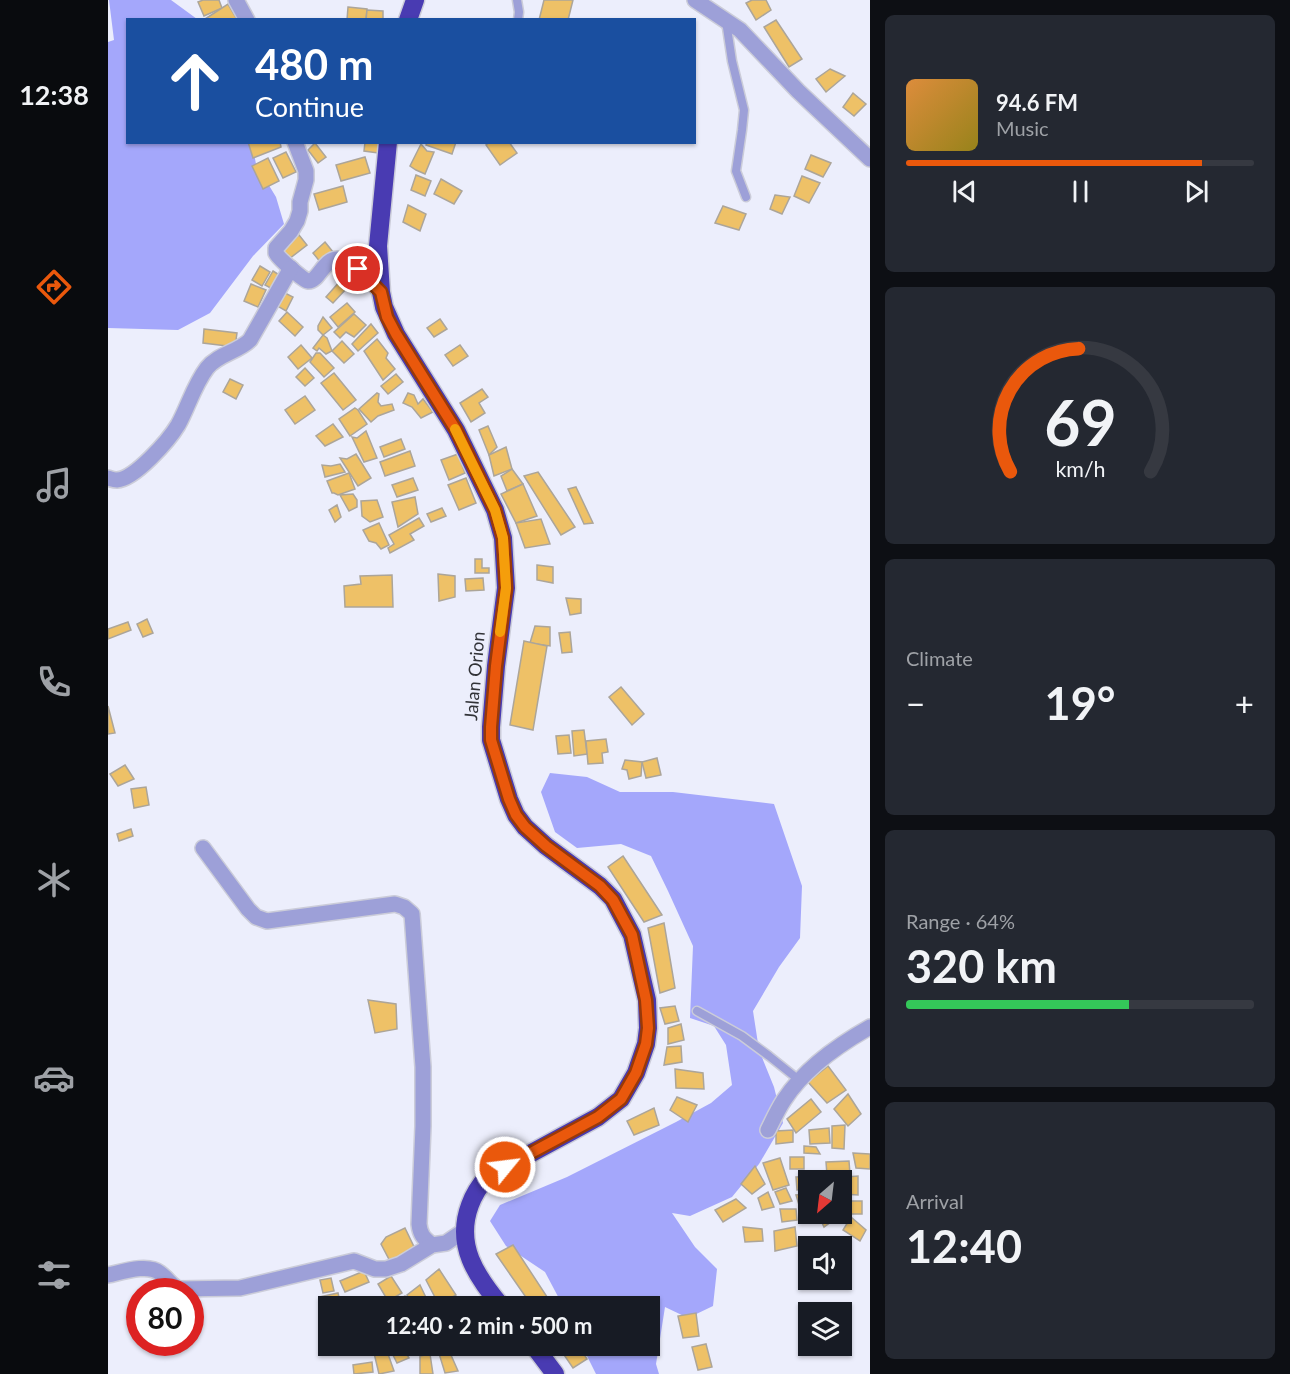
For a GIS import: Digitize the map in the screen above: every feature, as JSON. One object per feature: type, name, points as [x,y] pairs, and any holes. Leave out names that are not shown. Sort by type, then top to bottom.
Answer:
[{"type":"highway","points":[[409,18],[415,0]]},
{"type":"highway","name":"Jalan Orion","points":[[388,144],[378,246],[381,292],[387,317],[456,430],[495,510],[503,538],[506,588],[496,666],[491,740],[509,799],[516,815],[525,827],[546,846],[600,886],[613,900],[632,935],[646,1000],[648,1028],[646,1044],[636,1073],[621,1099],[598,1117],[487,1177],[476,1191],[468,1212],[465,1238],[470,1259],[480,1279],[493,1296]]},
{"type":"highway","points":[[543,1356],[555,1374]]},
{"type":"street","points":[[236,0],[246,18]]},
{"type":"street","points":[[695,0],[746,35],[798,91],[870,159]]},
{"type":"street","points":[[296,144],[306,171],[306,180],[297,221],[276,249],[276,254],[309,281],[330,261],[336,259],[348,262],[381,292]]},
{"type":"street","points":[[108,478],[118,480],[128,477],[141,468],[169,439],[208,367],[218,358],[244,346],[250,340],[291,268]]},
{"type":"street","points":[[203,849],[256,917],[267,921],[395,904],[404,907],[412,914],[423,1067],[423,1126],[418,1224],[423,1239],[432,1245]]},
{"type":"street","points":[[768,1130],[783,1101],[799,1080],[824,1058],[870,1027]]},
{"type":"street","points":[[108,1275],[147,1268],[159,1271],[178,1289],[240,1288],[354,1260],[375,1269],[386,1269],[401,1264],[432,1245],[446,1243],[465,1230]]},
{"type":"lane","points":[[517,0],[518,18]]},
{"type":"lane","points":[[726,20],[732,61],[744,110],[736,171],[746,197]]},
{"type":"lane","points":[[697,1011],[742,1036],[799,1080]]},
{"type":"shaded area","points":[[109,0],[171,0],[196,18],[126,18],[126,144],[252,144],[256,164],[276,197],[284,224],[253,256],[210,313],[178,330],[108,328],[108,42],[114,40]]},
{"type":"shaded area","points":[[550,773],[587,777],[620,792],[673,792],[774,804],[802,886],[800,938],[779,967],[753,1011],[759,1050],[774,1087],[783,1123],[759,1164],[732,1197],[690,1216],[672,1213],[695,1247],[717,1269],[713,1306],[688,1318],[665,1307],[660,1339],[660,1296],[558,1296],[545,1272],[506,1246],[490,1221],[500,1205],[567,1177],[676,1122],[711,1103],[732,1085],[726,1045],[714,1026],[690,1018],[693,946],[651,856],[621,844],[577,848],[555,832],[541,792]]},
{"type":"shaded area","points":[[587,1356],[657,1356],[656,1364],[659,1374],[596,1374]]},
{"type":"building","points":[[219,0],[222,8],[204,16],[198,2]]},
{"type":"building","points":[[544,0],[573,0],[568,18],[540,18]]},
{"type":"building","points":[[752,0],[766,0],[771,10],[756,20],[746,3]]},
{"type":"building","points":[[228,4],[236,18],[207,18]]},
{"type":"building","points":[[348,7],[367,9],[366,18],[347,18]]},
{"type":"building","points":[[367,10],[383,11],[383,18],[366,18]]},
{"type":"building","points":[[776,20],[802,59],[789,67],[764,27]]},
{"type":"building","points":[[830,69],[845,76],[826,92],[816,79]]},
{"type":"building","points":[[853,93],[866,104],[854,116],[843,107]]},
{"type":"building","points":[[249,144],[280,144],[281,147],[253,158]]},
{"type":"building","points":[[316,144],[326,157],[318,163],[308,150]]},
{"type":"building","points":[[365,144],[379,144],[378,153],[364,151]]},
{"type":"building","points":[[421,144],[427,151],[434,152],[425,174],[410,166]]},
{"type":"building","points":[[426,144],[455,144],[452,154]]},
{"type":"building","points":[[510,144],[517,153],[500,165],[486,145]]},
{"type":"building","points":[[286,152],[296,172],[283,178],[273,158]]},
{"type":"building","points":[[811,155],[831,163],[823,177],[805,169]]},
{"type":"building","points":[[365,157],[370,173],[341,181],[336,165]]},
{"type":"building","points":[[268,158],[279,181],[263,189],[252,166]]},
{"type":"building","points":[[416,175],[431,181],[425,196],[411,190]]},
{"type":"building","points":[[802,176],[820,183],[809,203],[794,196]]},
{"type":"building","points":[[441,179],[462,191],[454,204],[434,194]]},
{"type":"building","points":[[343,186],[347,202],[319,210],[314,194]]},
{"type":"building","points":[[775,195],[790,197],[782,214],[770,209]]},
{"type":"building","points":[[408,205],[426,214],[420,231],[403,222]]},
{"type":"building","points":[[723,206],[746,214],[739,230],[715,223]]},
{"type":"building","points":[[299,235],[307,245],[289,259],[281,249]]},
{"type":"building","points":[[325,242],[333,252],[321,263],[313,253]]},
{"type":"building","points":[[260,266],[270,272],[262,286],[252,280]]},
{"type":"building","points":[[273,271],[284,278],[276,291],[265,285]]},
{"type":"building","points":[[340,281],[347,288],[333,303],[326,297]]},
{"type":"building","points":[[251,284],[266,290],[258,307],[244,301]]},
{"type":"building","points":[[281,291],[293,297],[286,311],[274,304]]},
{"type":"building","points":[[347,303],[355,312],[338,327],[330,317]]},
{"type":"building","points":[[287,312],[303,327],[295,336],[279,321]]},
{"type":"building","points":[[354,314],[366,325],[354,337],[346,332],[340,338],[334,332]]},
{"type":"building","points":[[323,317],[332,328],[323,335],[318,330],[318,326]]},
{"type":"building","points":[[440,319],[447,329],[434,337],[427,328]]},
{"type":"building","points":[[371,324],[378,333],[358,351],[352,344]]},
{"type":"building","points":[[204,329],[237,333],[235,347],[203,343]]},
{"type":"building","points":[[323,335],[327,338],[332,351],[326,354],[319,348],[317,351],[313,348]]},
{"type":"building","points":[[377,339],[388,353],[386,358],[395,369],[383,380],[364,351]]},
{"type":"building","points":[[342,341],[354,354],[344,363],[332,351]]},
{"type":"building","points":[[301,345],[312,358],[298,369],[288,357]]},
{"type":"building","points":[[460,345],[468,356],[453,366],[445,355]]},
{"type":"building","points":[[316,353],[320,353],[334,368],[324,377],[310,362]]},
{"type":"building","points":[[305,368],[314,378],[305,386],[296,377]]},
{"type":"building","points":[[334,373],[356,400],[343,410],[321,383]]},
{"type":"building","points":[[396,374],[403,382],[388,394],[381,386]]},
{"type":"building","points":[[230,379],[243,385],[236,399],[223,392]]},
{"type":"building","points":[[482,389],[488,397],[479,403],[485,413],[471,422],[460,403]]},
{"type":"building","points":[[377,393],[381,406],[392,404],[394,410],[378,416],[371,422],[359,409]]},
{"type":"building","points":[[408,393],[414,395],[418,404],[423,399],[433,412],[421,418],[412,407],[403,403]]},
{"type":"building","points":[[305,396],[315,410],[295,424],[285,410]]},
{"type":"building","points":[[355,408],[367,424],[350,436],[339,419]]},
{"type":"building","points":[[333,424],[343,437],[325,446],[316,436]]},
{"type":"building","points":[[488,426],[497,447],[489,455],[479,430]]},
{"type":"building","points":[[366,431],[377,458],[364,462],[352,437],[357,438]]},
{"type":"building","points":[[401,439],[405,449],[384,457],[380,447]]},
{"type":"building","points":[[506,447],[512,469],[494,476],[489,455]]},
{"type":"building","points":[[410,451],[415,466],[385,476],[380,462]]},
{"type":"building","points":[[356,454],[371,478],[358,486],[340,458],[347,459]]},
{"type":"building","points":[[458,454],[465,473],[449,480],[441,460]]},
{"type":"building","points":[[340,464],[345,472],[325,477],[322,465]]},
{"type":"building","points":[[512,469],[523,484],[507,491],[501,476]]},
{"type":"building","points":[[538,472],[575,527],[561,535],[524,476]]},
{"type":"building","points":[[349,473],[355,489],[338,495],[332,493],[327,481]]},
{"type":"building","points":[[413,478],[418,490],[397,497],[392,485]]},
{"type":"building","points":[[466,478],[476,503],[459,510],[448,485]]},
{"type":"building","points":[[523,484],[537,516],[516,523],[501,494]]},
{"type":"building","points":[[576,487],[593,523],[584,524],[568,489]]},
{"type":"building","points":[[353,494],[357,500],[357,507],[349,511],[340,495]]},
{"type":"building","points":[[415,497],[418,514],[398,527],[392,502]]},
{"type":"building","points":[[377,500],[383,517],[370,522],[362,516],[361,501]]},
{"type":"building","points":[[337,505],[341,517],[335,522],[329,510]]},
{"type":"building","points":[[442,508],[446,516],[431,522],[427,514]]},
{"type":"building","points":[[419,518],[424,526],[410,534],[414,540],[390,553],[388,548],[394,544],[389,535]]},
{"type":"building","points":[[541,519],[550,544],[525,548],[516,523]]},
{"type":"building","points":[[379,523],[389,545],[381,549],[376,543],[369,541],[363,530]]},
{"type":"building","points":[[475,559],[482,559],[482,568],[489,568],[489,573],[475,573]]},
{"type":"building","points":[[537,565],[553,567],[553,583],[537,580]]},
{"type":"building","points":[[438,574],[455,576],[455,597],[439,601]]},
{"type":"building","points":[[392,575],[393,607],[345,607],[344,586],[361,584],[360,576]]},
{"type":"building","points":[[483,578],[484,590],[466,591],[465,579]]},
{"type":"building","points":[[566,598],[581,599],[581,613],[570,615]]},
{"type":"building","points":[[147,619],[153,633],[143,637],[137,624]]},
{"type":"building","points":[[128,622],[131,630],[108,639],[108,629]]},
{"type":"building","points":[[535,626],[550,627],[550,646],[530,643]]},
{"type":"building","points":[[570,632],[572,652],[562,653],[559,633]]},
{"type":"building","points":[[524,641],[547,646],[533,730],[510,725]]},
{"type":"building","points":[[621,687],[644,714],[632,725],[609,697]]},
{"type":"building","points":[[108,706],[115,733],[108,734]]},
{"type":"building","points":[[584,730],[587,754],[574,756],[572,731]]},
{"type":"building","points":[[569,735],[571,753],[558,754],[556,736]]},
{"type":"building","points":[[606,739],[608,752],[602,753],[603,763],[588,764],[586,741]]},
{"type":"building","points":[[657,758],[661,775],[646,778],[642,762]]},
{"type":"building","points":[[625,760],[642,762],[641,776],[629,779],[627,770],[622,769]]},
{"type":"building","points":[[125,765],[134,779],[118,786],[110,774]]},
{"type":"building","points":[[146,787],[149,805],[134,808],[131,789]]},
{"type":"building","points":[[131,829],[133,836],[119,841],[117,834]]},
{"type":"building","points":[[623,856],[662,915],[644,922],[608,867]]},
{"type":"building","points":[[664,923],[675,988],[660,993],[648,928]]},
{"type":"building","points":[[368,1000],[396,1004],[397,1029],[375,1033]]},
{"type":"building","points":[[675,1006],[679,1021],[665,1024],[660,1008]]},
{"type":"building","points":[[681,1024],[684,1040],[668,1044],[668,1028]]},
{"type":"building","points":[[681,1046],[682,1062],[664,1065],[667,1047]]},
{"type":"building","points":[[828,1066],[846,1090],[827,1103],[808,1082]]},
{"type":"building","points":[[675,1069],[703,1073],[704,1089],[676,1088]]},
{"type":"building","points":[[848,1094],[861,1114],[848,1126],[834,1109]]},
{"type":"building","points":[[677,1097],[697,1105],[688,1122],[670,1110]]},
{"type":"building","points":[[811,1099],[821,1112],[796,1133],[787,1119]]},
{"type":"building","points":[[654,1108],[659,1125],[634,1135],[627,1121]]},
{"type":"building","points":[[845,1125],[844,1149],[832,1148],[832,1126]]},
{"type":"building","points":[[829,1128],[830,1143],[810,1144],[809,1130]]},
{"type":"building","points":[[793,1130],[793,1142],[776,1144],[776,1131]]},
{"type":"building","points":[[804,1146],[816,1147],[820,1154],[804,1153]]},
{"type":"building","points":[[853,1153],[870,1154],[870,1169],[856,1168]]},
{"type":"building","points":[[790,1157],[804,1157],[804,1169],[790,1169]]},
{"type":"building","points":[[780,1158],[789,1185],[773,1190],[763,1163]]},
{"type":"building","points":[[849,1161],[850,1170],[827,1170],[826,1162]]},
{"type":"building","points":[[755,1166],[765,1184],[752,1194],[741,1184]]},
{"type":"building","points":[[852,1176],[858,1176],[858,1195],[852,1195]]},
{"type":"building","points":[[786,1188],[792,1201],[780,1204],[775,1192]]},
{"type":"building","points":[[768,1192],[774,1207],[762,1210],[758,1198]]},
{"type":"building","points":[[736,1199],[746,1208],[723,1222],[715,1210]]},
{"type":"building","points":[[852,1201],[862,1201],[862,1214],[852,1214]]},
{"type":"building","points":[[780,1209],[796,1209],[797,1220],[782,1222]]},
{"type":"building","points":[[852,1218],[866,1230],[860,1241],[843,1230],[847,1224],[852,1224]]},
{"type":"building","points":[[743,1227],[762,1229],[763,1241],[745,1242]]},
{"type":"building","points":[[795,1227],[797,1246],[775,1251],[774,1231]]},
{"type":"building","points":[[405,1228],[417,1253],[392,1265],[381,1244],[386,1237]]},
{"type":"building","points":[[513,1245],[546,1296],[525,1296],[496,1254]]},
{"type":"building","points":[[439,1269],[456,1295],[434,1296],[426,1280]]},
{"type":"building","points":[[364,1271],[369,1282],[345,1292],[340,1281]]},
{"type":"building","points":[[391,1276],[402,1293],[397,1296],[385,1296],[378,1284]]},
{"type":"building","points":[[331,1278],[334,1291],[323,1293],[320,1280]]},
{"type":"building","points":[[420,1285],[425,1296],[407,1296]]},
{"type":"building","points":[[696,1313],[699,1336],[683,1338],[678,1316]]},
{"type":"building","points":[[706,1344],[712,1367],[698,1370],[692,1347]]},
{"type":"building","points":[[375,1356],[389,1356],[394,1371],[379,1374]]},
{"type":"building","points":[[394,1356],[408,1356],[409,1358],[397,1363]]},
{"type":"building","points":[[420,1356],[430,1356],[433,1374],[420,1374]]},
{"type":"building","points":[[440,1356],[451,1356],[458,1371],[445,1373]]},
{"type":"building","points":[[565,1356],[585,1356],[587,1359],[573,1368]]},
{"type":"building","points":[[372,1362],[373,1372],[354,1374],[353,1365]]},
{"type":"slow traffic","points":[[455,429],[495,510],[503,538],[506,588],[500,632]]},
{"type":"route","points":[[358,269],[381,292],[387,317],[396,334],[456,430],[495,510],[503,538],[506,588],[496,666],[491,740],[509,799],[516,815],[525,827],[546,846],[608,892],[632,935],[646,1000],[648,1028],[643,1056],[621,1099],[598,1117],[505,1167]]}]
